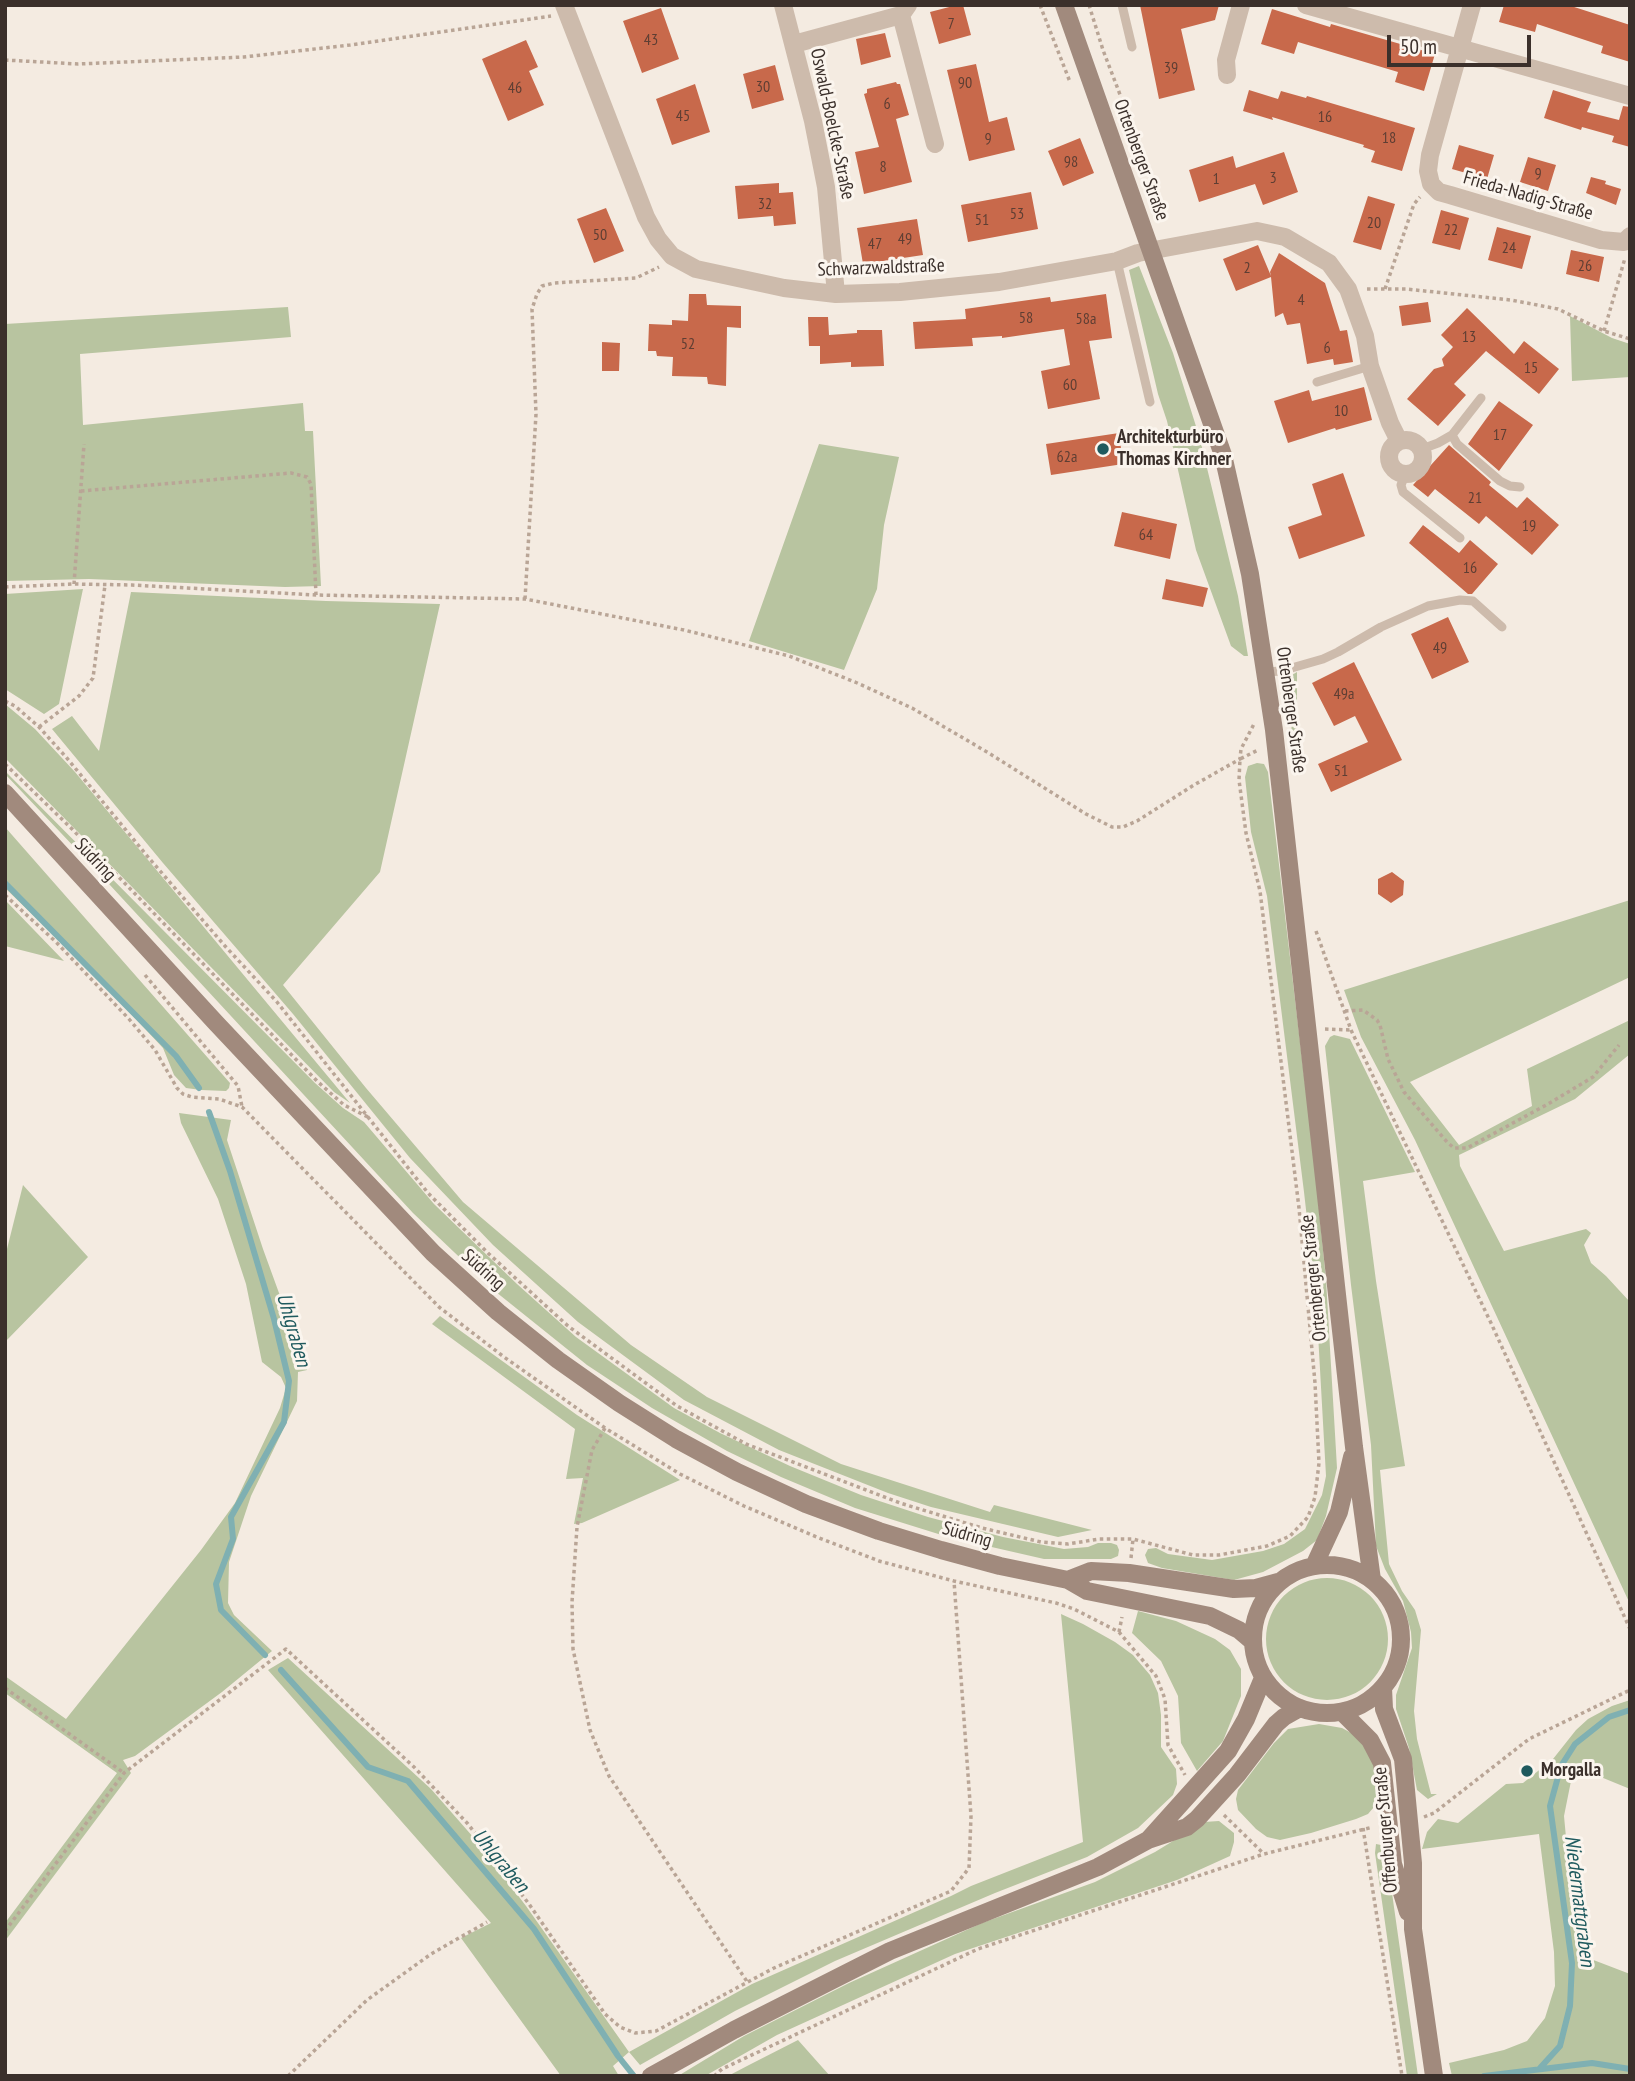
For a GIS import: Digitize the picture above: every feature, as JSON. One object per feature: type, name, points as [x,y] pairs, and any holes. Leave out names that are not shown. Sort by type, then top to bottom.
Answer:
[{"type":"main road","name":"Ortenberger Straße","points":[[1064,5],[1223,455],[1250,574],[1276,747],[1354,1447],[1372,1580]]},
{"type":"main road","name":"Südring","points":[[5,793],[424,1244],[498,1312],[619,1404],[676,1440],[806,1504],[941,1550],[1068,1580],[1087,1591],[1210,1616],[1239,1630],[1252,1641]]},
{"type":"main road","name":"Ortenberger Straße","points":[[1314,1566],[1339,1512],[1354,1447]]},
{"type":"main road","points":[[1314,1566],[1346,1567],[1372,1580],[1392,1605],[1399,1620],[1401,1637],[1396,1667],[1383,1688],[1364,1703],[1342,1712],[1319,1713],[1300,1709],[1275,1693],[1263,1678],[1254,1658],[1252,1641],[1254,1623],[1267,1594],[1278,1582],[1301,1569],[1314,1566]]},
{"type":"main road","name":"Südring","points":[[1068,1580],[1091,1571],[1129,1573],[1234,1589],[1256,1588],[1278,1582]]},
{"type":"main road","points":[[1148,1840],[1228,1751],[1246,1719],[1263,1678]]},
{"type":"main road","name":"Offenburger Straße","points":[[1383,1688],[1384,1709],[1403,1759],[1413,1863],[1413,1929],[1434,2076]]},
{"type":"main road","points":[[652,2076],[734,2030],[890,1951],[1098,1867],[1148,1840],[1186,1827],[1197,1819],[1237,1775],[1276,1724],[1300,1709]]},
{"type":"main road","name":"Offenburger Straße","points":[[1342,1712],[1370,1740],[1382,1763],[1393,1864],[1413,1929]]},
{"type":"street","name":"Oswald-Boelcke-Straße","points":[[783,5],[813,121],[826,187],[836,294]]},
{"type":"street","points":[[1227,75],[1226,60],[1241,5]]},
{"type":"street","points":[[1306,5],[1630,96]]},
{"type":"street","points":[[1431,184],[1427,171],[1430,155],[1472,5]]},
{"type":"street","name":"Schwarzwaldstraße","points":[[566,9],[646,217],[658,239],[672,256],[696,269],[784,288],[836,294],[900,292],[999,282],[1117,261],[1152,251],[1257,231],[1285,237],[1329,263],[1348,289],[1365,336],[1370,366],[1399,441]]},
{"type":"street","points":[[794,44],[905,10],[935,144]]},
{"type":"street","name":"Frieda-Nadig-Straße","points":[[1431,184],[1439,192],[1601,240],[1627,239]]},
{"type":"street","points":[[1412,440],[1422,449],[1424,458],[1415,473],[1405,475],[1396,472],[1390,465],[1388,455],[1392,446],[1399,441],[1412,440]]},
{"type":"lane","points":[[1122,5],[1132,47]]},
{"type":"lane","points":[[1117,261],[1150,402]]},
{"type":"lane","points":[[1317,382],[1370,366]]},
{"type":"lane","points":[[1422,449],[1452,435],[1481,398]]},
{"type":"lane","points":[[1452,435],[1457,444],[1500,481],[1520,487]]},
{"type":"lane","points":[[1405,475],[1401,485],[1403,492],[1460,538]]},
{"type":"lane","points":[[1266,672],[1281,671],[1322,659],[1381,627],[1428,606],[1460,600],[1473,601],[1502,627]]},
{"type":"path","points":[[1040,5],[1072,87]]},
{"type":"path","points":[[1089,5],[1140,147],[1145,182]]},
{"type":"path","points":[[5,60],[78,64],[244,57],[350,45],[566,9]]},
{"type":"path","points":[[1385,289],[1414,204],[1431,184]]},
{"type":"path","points":[[1604,331],[1625,257],[1627,239]]},
{"type":"path","points":[[524,599],[536,414],[532,309],[537,294],[542,286],[554,282],[636,278],[656,269],[672,256]]},
{"type":"path","points":[[1348,289],[1406,289],[1511,300],[1558,309],[1604,331],[1630,339]]},
{"type":"path","points":[[74,584],[84,444]]},
{"type":"path","points":[[80,491],[291,473],[307,477],[311,484],[316,595]]},
{"type":"path","points":[[39,727],[79,696],[93,678],[105,585]]},
{"type":"path","points":[[5,587],[132,585],[316,595],[524,599],[684,630],[800,661],[912,708],[1086,814],[1112,827],[1123,827],[1137,821],[1254,751],[1276,747]]},
{"type":"path","points":[[5,701],[15,706],[39,727],[216,936],[277,1002],[428,1193],[489,1254],[568,1326],[677,1406],[746,1444],[900,1503],[982,1528],[1041,1542],[1068,1544],[1099,1539],[1133,1539],[1193,1555],[1219,1555],[1267,1546],[1290,1536],[1308,1517],[1315,1497],[1319,1463],[1315,1383],[1299,1208],[1261,891],[1246,833],[1239,780],[1241,749],[1258,716]]},
{"type":"path","points":[[5,764],[71,828],[318,1082],[344,1105],[370,1118]]},
{"type":"path","points":[[141,971],[238,1087],[242,1107]]},
{"type":"path","points":[[1619,1045],[1593,1077],[1466,1148],[1454,1148],[1404,1091],[1388,1059],[1377,1020],[1363,1010],[1345,1011],[1351,1030],[1491,1323],[1630,1629]]},
{"type":"path","points":[[1308,1031],[1351,1030]]},
{"type":"path","points":[[605,1428],[592,1450],[577,1527],[572,1602],[573,1649],[590,1730],[608,1776],[747,1983]]},
{"type":"path","points":[[5,1931],[124,1773],[286,1649],[414,1767],[468,1824],[529,1904],[606,2014],[620,2027],[635,2033],[656,2031],[774,1968],[951,1891],[970,1868],[971,1816],[954,1581]]},
{"type":"path","points":[[1119,1632],[1156,1676],[1165,1699],[1168,1745],[1195,1788]]},
{"type":"path","points":[[5,1688],[124,1773]]},
{"type":"path","points":[[1409,1823],[1434,1814],[1529,1739],[1630,1690]]},
{"type":"path","points":[[1211,1803],[1264,1854]]},
{"type":"path","points":[[714,2076],[722,2069],[978,1949],[1264,1854],[1363,1828],[1390,1825]]},
{"type":"path","points":[[1363,1828],[1402,2076]]},
{"type":"path","points":[[288,2076],[367,2000],[430,1954],[487,1922]]},
{"type":"green space","points":[[1139,266],[1173,353],[1200,439],[1238,596],[1248,656],[1231,646],[1196,550],[1129,270]]},
{"type":"green space","points":[[288,307],[291,337],[80,354],[83,425],[303,403],[305,431],[313,431],[321,586],[89,579],[5,581],[5,324]]},
{"type":"green space","points":[[1570,316],[1612,338],[1630,344],[1630,377],[1572,381]]},
{"type":"green space","points":[[819,444],[899,457],[884,525],[877,589],[844,670],[749,641]]},
{"type":"green space","points":[[83,589],[59,704],[44,714],[5,689],[5,594]]},
{"type":"green space","points":[[131,592],[440,604],[380,872],[283,985],[463,1202],[631,1345],[707,1397],[841,1464],[990,1512],[994,1505],[1092,1530],[1058,1537],[931,1507],[779,1450],[684,1400],[578,1322],[493,1245],[410,1158],[293,1014],[52,729],[72,716],[99,751]]},
{"type":"green space","points":[[1297,672],[1297,743],[1293,743],[1287,682]]},
{"type":"green space","points":[[5,704],[35,729],[75,772],[350,1103],[334,1092],[5,758]]},
{"type":"green space","points":[[1264,764],[1268,772],[1315,1168],[1326,1280],[1337,1468],[1326,1516],[1317,1540],[1303,1551],[1263,1572],[1234,1580],[1162,1568],[1148,1563],[1145,1555],[1148,1549],[1156,1548],[1168,1554],[1212,1560],[1263,1551],[1284,1544],[1305,1529],[1322,1495],[1326,1476],[1316,1298],[1304,1192],[1267,896],[1251,832],[1245,777],[1248,766]]},
{"type":"green space","points":[[5,771],[315,1083],[343,1108],[364,1122],[434,1204],[517,1284],[576,1337],[674,1408],[790,1466],[861,1495],[1003,1537],[1064,1549],[1111,1543],[1117,1545],[1118,1556],[1111,1559],[1044,1559],[948,1537],[855,1508],[727,1451],[652,1408],[587,1365],[496,1292],[413,1213]]},
{"type":"green space","points":[[5,827],[230,1083],[226,1091],[186,1088],[174,1075],[163,1048],[84,964],[5,888]]},
{"type":"green space","points":[[5,900],[64,961],[5,946]]},
{"type":"green space","points":[[1630,900],[1630,977],[1410,1082],[1459,1145],[1532,1106],[1527,1069],[1630,1020],[1630,1054],[1575,1099],[1459,1155],[1460,1166],[1504,1251],[1586,1229],[1591,1233],[1584,1245],[1591,1263],[1630,1302],[1630,1604],[1415,1140],[1361,1037],[1344,990]]},
{"type":"green space","points":[[1334,1035],[1350,1039],[1415,1172],[1363,1181],[1405,1466],[1380,1470],[1389,1564],[1415,1610],[1421,1630],[1414,1711],[1417,1739],[1431,1794],[1437,1794],[1428,1799],[1417,1790],[1409,1748],[1396,1709],[1396,1695],[1412,1648],[1411,1632],[1403,1601],[1376,1546],[1371,1445],[1325,1046]]},
{"type":"green space","points":[[179,1113],[231,1120],[227,1140],[307,1370],[298,1372],[297,1401],[251,1496],[229,1562],[228,1603],[234,1615],[272,1651],[222,1692],[135,1756],[123,1760],[131,1773],[5,1941],[5,1923],[117,1773],[5,1693],[5,1676],[66,1719],[201,1550],[235,1503],[280,1408],[286,1388],[281,1377],[262,1362],[246,1284],[218,1199],[181,1123]]},
{"type":"green space","points":[[23,1185],[88,1257],[5,1342],[5,1257]]},
{"type":"green space","points":[[440,1316],[577,1415],[680,1480],[582,1523],[574,1524],[583,1478],[566,1479],[575,1429],[432,1324]]},
{"type":"green space","points":[[1327,1578],[1350,1583],[1370,1596],[1383,1616],[1388,1639],[1383,1662],[1370,1682],[1350,1695],[1327,1700],[1304,1695],[1284,1682],[1271,1662],[1266,1639],[1271,1616],[1284,1596],[1304,1583]]},
{"type":"green space","points":[[1138,1611],[1176,1621],[1215,1639],[1230,1650],[1241,1669],[1241,1696],[1223,1741],[1197,1771],[1181,1743],[1178,1696],[1161,1661],[1132,1633]]},
{"type":"green space","points":[[1061,1614],[1115,1642],[1133,1655],[1150,1675],[1158,1693],[1161,1747],[1176,1769],[1177,1784],[1173,1795],[1138,1828],[1087,1857],[835,1961],[735,2011],[640,2065],[629,2052],[752,1984],[971,1886],[1083,1842]]},
{"type":"green space","points":[[288,1658],[431,1789],[474,1838],[526,1906],[629,2052],[613,2066],[619,2076],[561,2076],[461,1938],[491,1923],[268,1670]]},
{"type":"green space","points":[[1630,1700],[1630,1789],[1574,1766],[1564,1816],[1572,1902],[1583,1956],[1630,1974],[1630,2076],[1452,2076],[1449,2063],[1504,2050],[1527,2041],[1545,2018],[1555,1986],[1554,1952],[1539,1834],[1422,1849],[1427,1832],[1438,1819],[1458,1823],[1506,1784],[1523,1783],[1553,1759],[1588,1719]]},
{"type":"green space","points":[[1319,1724],[1342,1728],[1355,1735],[1373,1756],[1378,1794],[1374,1807],[1368,1814],[1356,1819],[1311,1833],[1280,1840],[1267,1837],[1238,1810],[1238,1790],[1288,1729]]},
{"type":"green space","points":[[1219,1821],[1234,1833],[1230,1856],[1177,1880],[955,1954],[777,2035],[705,2076],[678,2076],[744,2036],[849,1983],[982,1923],[1095,1882],[1155,1852],[1204,1822]]},
{"type":"green space","points":[[1376,1844],[1386,1851],[1418,2076],[1407,2076],[1375,1853]]},
{"type":"green space","points":[[798,2040],[830,2076],[728,2076],[749,2065]]},
{"type":"building","points":[[963,5],[971,35],[939,44],[930,12]]},
{"type":"building","points":[[1140,5],[1219,5],[1215,20],[1181,29],[1195,90],[1159,99]]},
{"type":"building","points":[[1504,5],[1568,5],[1630,25],[1630,62],[1601,53],[1603,46],[1537,24],[1535,32],[1499,22]]},
{"type":"building","points":[[661,8],[679,59],[642,73],[623,21]]},
{"type":"building","points":[[1272,9],[1435,54],[1424,91],[1395,82],[1398,72],[1298,42],[1294,54],[1261,44]]},
{"type":"building","points":[[885,33],[891,57],[861,65],[856,39]]},
{"type":"building","points":[[526,40],[538,67],[529,71],[544,105],[508,121],[482,59]]},
{"type":"building","points":[[976,64],[989,122],[1007,117],[1015,150],[969,161],[947,70]]},
{"type":"building","points":[[775,65],[784,100],[752,109],[743,74]]},
{"type":"building","points":[[896,82],[900,84],[909,115],[896,119],[912,182],[864,194],[855,152],[879,147],[864,94],[867,89]]},
{"type":"building","points":[[695,84],[710,132],[672,145],[656,99]]},
{"type":"building","points":[[1249,90],[1278,99],[1281,91],[1306,98],[1307,96],[1415,128],[1402,171],[1371,162],[1375,151],[1363,147],[1364,145],[1243,111]]},
{"type":"building","points":[[1553,90],[1591,102],[1587,112],[1619,120],[1623,106],[1630,107],[1630,147],[1612,142],[1614,136],[1582,127],[1581,130],[1544,118]]},
{"type":"building","points":[[1080,138],[1094,173],[1063,186],[1048,151]]},
{"type":"building","points":[[1459,145],[1494,155],[1487,179],[1452,169]]},
{"type":"building","points":[[1284,152],[1298,192],[1263,205],[1255,184],[1199,202],[1189,170],[1233,156],[1236,168]]},
{"type":"building","points":[[1528,157],[1556,165],[1548,191],[1520,182]]},
{"type":"building","points":[[1591,177],[1621,189],[1616,205],[1586,193]]},
{"type":"building","points":[[779,183],[779,193],[793,192],[796,224],[774,226],[773,216],[738,219],[735,186]]},
{"type":"building","points":[[1031,192],[1038,229],[968,242],[961,205]]},
{"type":"building","points":[[1368,196],[1395,204],[1381,250],[1353,242]]},
{"type":"building","points":[[606,208],[624,251],[594,263],[577,219]]},
{"type":"building","points":[[1441,210],[1469,218],[1460,250],[1432,243]]},
{"type":"building","points":[[917,219],[923,255],[863,264],[857,228]]},
{"type":"building","points":[[1497,227],[1531,236],[1522,269],[1488,260]]},
{"type":"building","points":[[1258,245],[1271,276],[1270,272],[1279,253],[1325,283],[1340,331],[1347,330],[1353,362],[1334,365],[1333,359],[1307,364],[1300,323],[1287,325],[1283,313],[1275,317],[1271,277],[1236,291],[1223,259]]},
{"type":"building","points":[[1571,250],[1604,257],[1599,282],[1566,274]]},
{"type":"building","points":[[689,294],[706,294],[707,305],[741,306],[741,328],[727,327],[726,386],[708,384],[707,377],[672,376],[673,357],[657,356],[656,351],[648,351],[649,324],[672,325],[672,320],[688,321]]},
{"type":"building","points":[[1106,294],[1112,338],[1089,341],[1100,399],[1048,409],[1041,371],[1070,365],[1064,329],[1002,338],[972,338],[973,346],[915,349],[913,322],[966,319],[965,309],[1050,297],[1051,302]]},
{"type":"building","points":[[1428,302],[1431,322],[1402,326],[1399,306]]},
{"type":"building","points":[[1467,308],[1514,354],[1524,341],[1559,369],[1539,394],[1486,351],[1454,384],[1466,395],[1438,426],[1407,399],[1434,369],[1444,366],[1442,359],[1453,347],[1441,335]]},
{"type":"building","points":[[808,317],[828,317],[829,335],[857,333],[857,330],[882,330],[884,366],[851,367],[851,362],[820,364],[820,346],[809,346]]},
{"type":"building","points":[[602,342],[620,343],[619,371],[602,371]]},
{"type":"building","points":[[1364,387],[1372,420],[1288,443],[1274,401],[1309,390],[1312,401]]},
{"type":"building","points":[[1499,401],[1533,425],[1499,471],[1468,444]]},
{"type":"building","points":[[1119,433],[1123,464],[1051,475],[1046,444]]},
{"type":"building","points":[[1449,445],[1491,482],[1489,485],[1517,508],[1527,497],[1559,525],[1532,555],[1486,516],[1479,524],[1435,489],[1428,497],[1413,485]]},
{"type":"building","points":[[1343,473],[1365,536],[1299,559],[1288,527],[1322,515],[1312,484]]},
{"type":"building","points":[[1122,512],[1177,524],[1170,559],[1114,546]]},
{"type":"building","points":[[1423,525],[1459,553],[1470,540],[1498,564],[1472,594],[1468,594],[1409,543]]},
{"type":"building","points":[[1166,579],[1208,588],[1203,607],[1162,599]]},
{"type":"building","points":[[1448,617],[1469,662],[1432,679],[1411,634]]},
{"type":"building","points":[[1354,662],[1402,760],[1331,792],[1318,764],[1368,742],[1355,716],[1334,726],[1312,683]]},
{"type":"building","points":[[1392,872],[1404,881],[1403,895],[1391,903],[1378,894],[1378,879]]},
{"type":"waterway","name":"Uhlgraben","points":[[5,883],[176,1056],[199,1088]]},
{"type":"waterway","name":"Uhlgraben","points":[[209,1112],[230,1171],[274,1319],[289,1381],[284,1422],[231,1517],[233,1539],[216,1584],[221,1610],[265,1655]]},
{"type":"waterway","name":"Uhlgraben","points":[[281,1670],[368,1767],[408,1781],[534,1929],[634,2076]]},
{"type":"waterway","name":"Niedermattgraben","points":[[1540,2068],[1560,2046],[1570,2006],[1572,1963],[1550,1806],[1561,1766],[1575,1744],[1609,1717],[1630,1710]]},
{"type":"waterway","points":[[1484,2076],[1592,2063],[1630,2069]]},
{"type":"place","name":"Architekturbüro Thomas Kirchner","points":[[1103,449]]},
{"type":"place","name":"Morgalla","points":[[1527,1771]]}]
